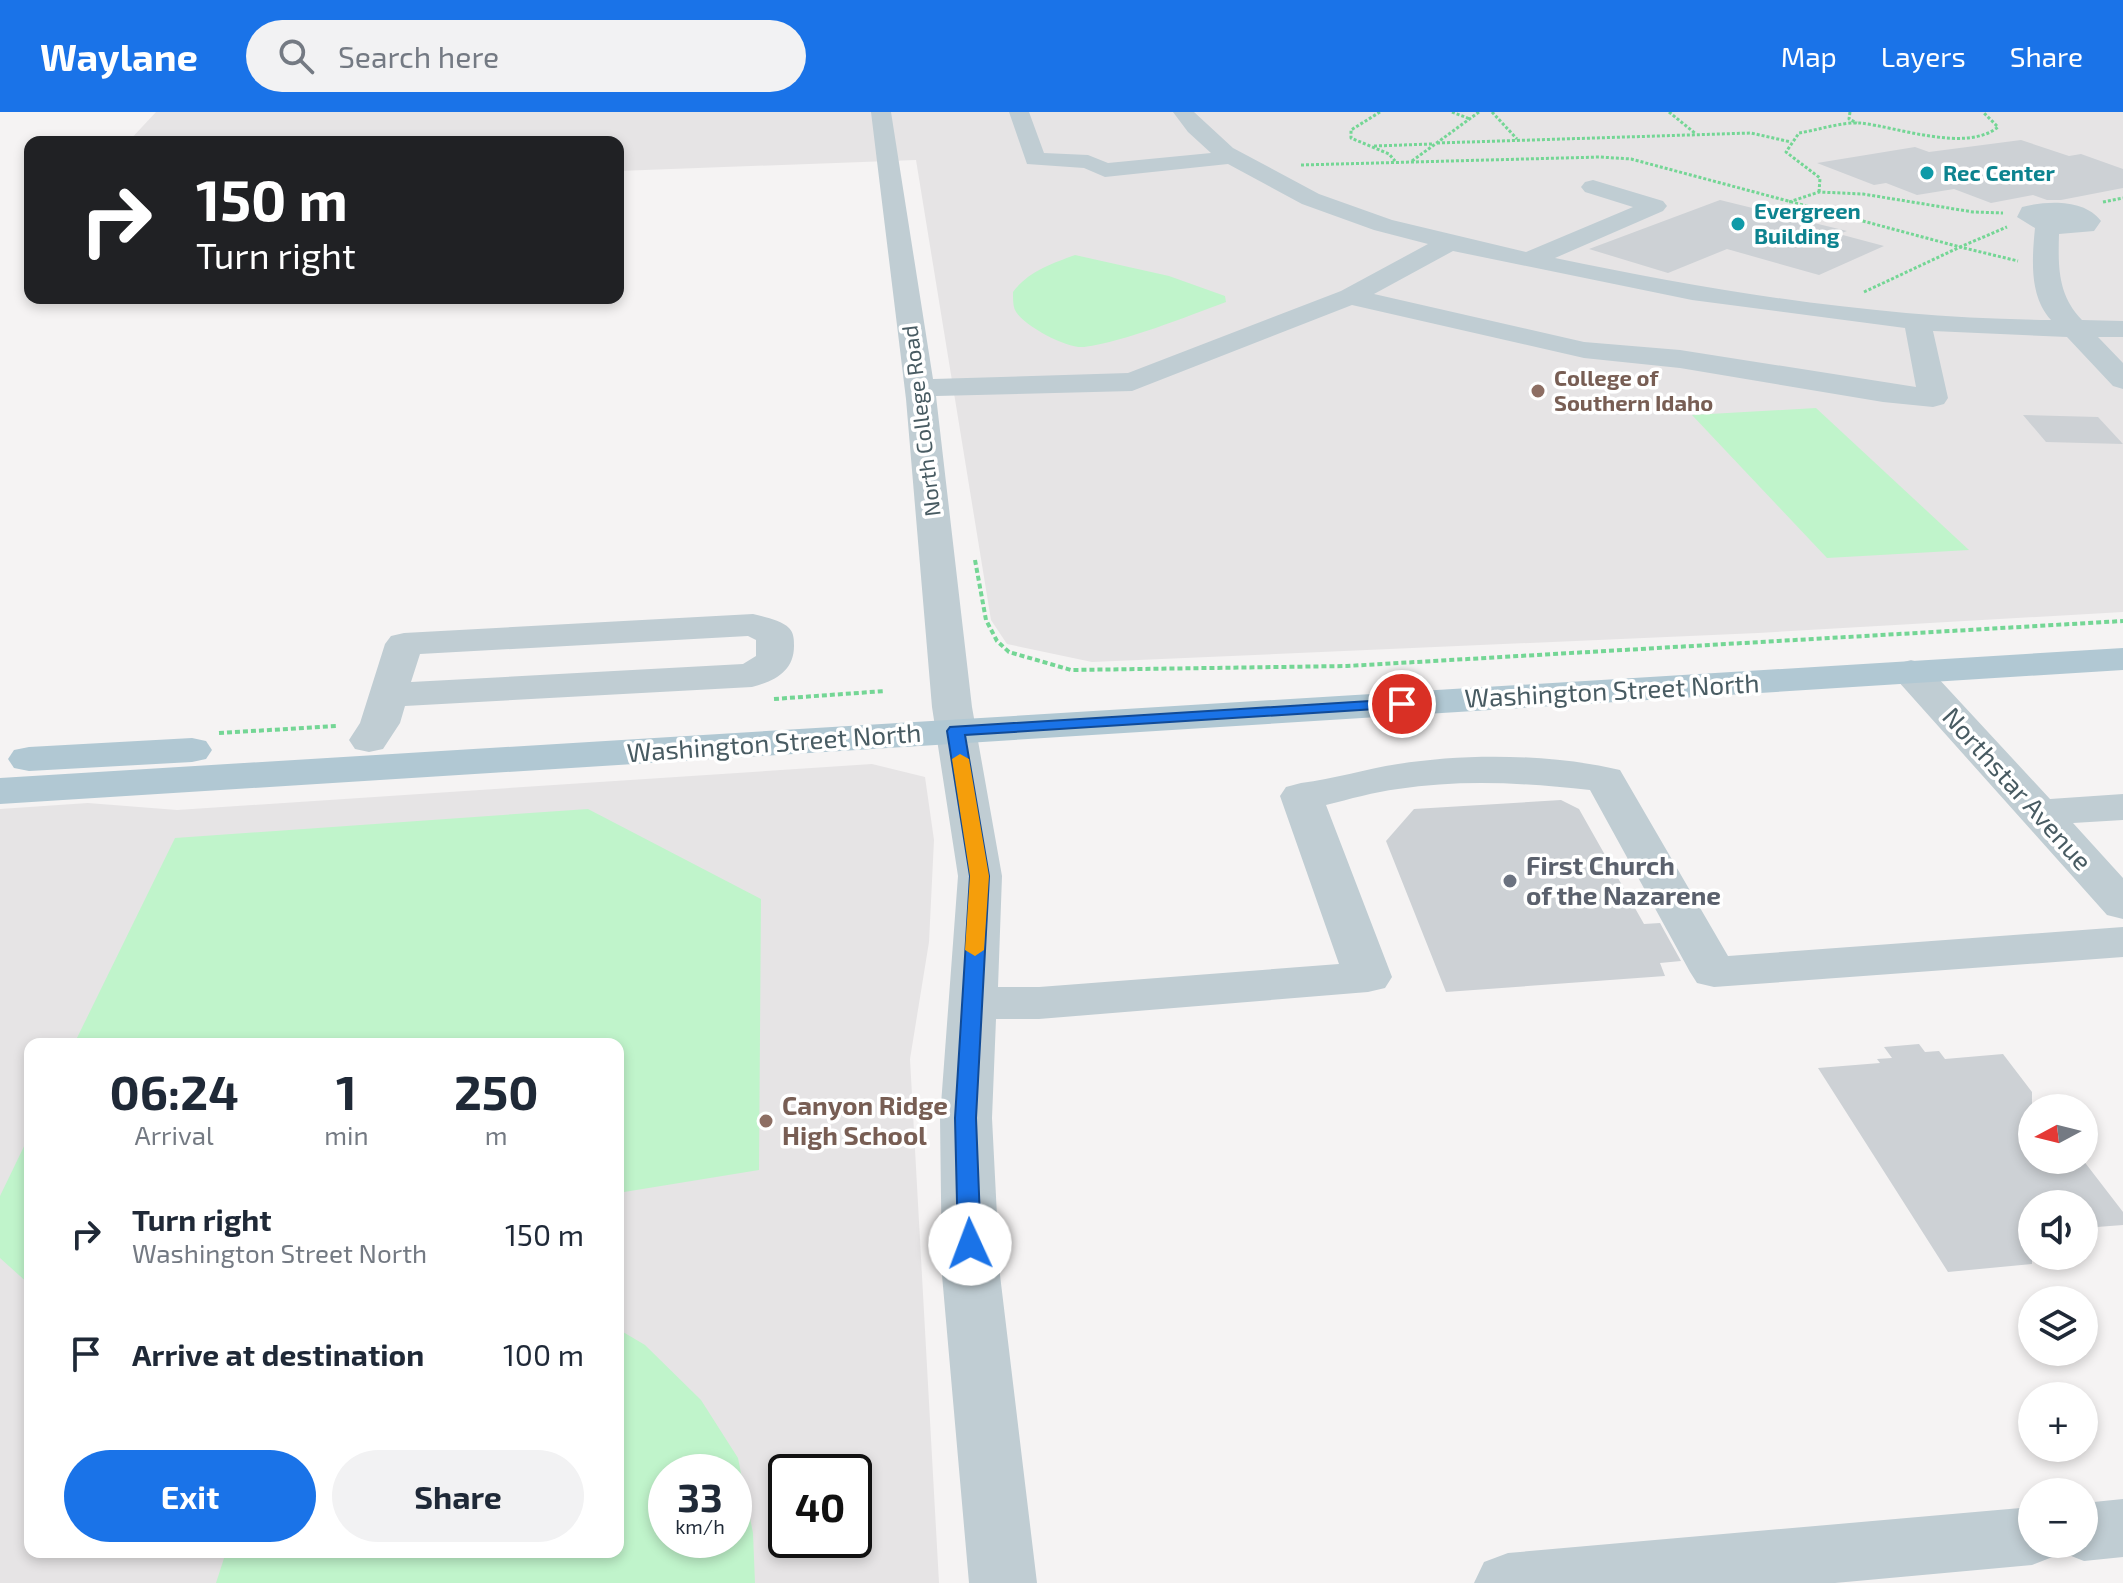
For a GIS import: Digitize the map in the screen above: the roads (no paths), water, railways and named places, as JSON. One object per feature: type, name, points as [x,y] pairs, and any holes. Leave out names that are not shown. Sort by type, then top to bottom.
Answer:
[{"type":"main road","name":"Washington Street North","points":[[0,791],[2123,634]]},
{"type":"main road","name":"Washington Street North","points":[[0,760],[369,740],[954,719],[2123,659]]},
{"type":"street","name":"North College Road","points":[[881,112],[919,388],[954,719],[980,876],[966,1118],[971,1275],[1003,1583]]},
{"type":"street","points":[[1019,112],[1035,159],[1088,162],[1105,170],[1233,157]]},
{"type":"street","points":[[1183,112],[1208,140],[1304,198],[1369,221],[1449,243],[1609,278],[1755,303],[1963,326],[2123,329]]},
{"type":"street","points":[[1528,260],[1655,206],[1593,187]]},
{"type":"street","points":[[2038,219],[2053,306],[2123,380]]},
{"type":"street","points":[[919,388],[1132,382],[1350,297],[1449,243]]},
{"type":"street","points":[[1350,297],[1584,350],[1680,359],[1883,393],[1933,398],[1917,321]]},
{"type":"street","points":[[369,740],[380,723],[388,695],[404,644],[753,625],[775,635],[775,661],[752,675],[388,695]]},
{"type":"street","name":"Northstar Avenue","points":[[1911,672],[2123,905]]},
{"type":"street","points":[[971,1003],[1039,1003],[1368,977],[1301,796],[1335,792],[1399,776],[1427,774],[1498,771],[1605,779],[1714,972],[2123,942]]},
{"type":"street","points":[[2039,813],[2123,807]]},
{"type":"street","points":[[2098,1531],[2123,1528]]},
{"type":"street","points":[[1508,1583],[2018,1537]]},
{"type":"place","name":"Rec Center","points":[[1927,173]]},
{"type":"place","name":"Evergreen Building","points":[[1738,224]]},
{"type":"place","name":"College of Southern Idaho","points":[[1538,391]]},
{"type":"place","name":"First Church of the Nazarene","points":[[1510,881]]},
{"type":"place","name":"Canyon Ridge High School","points":[[766,1121]]}]
